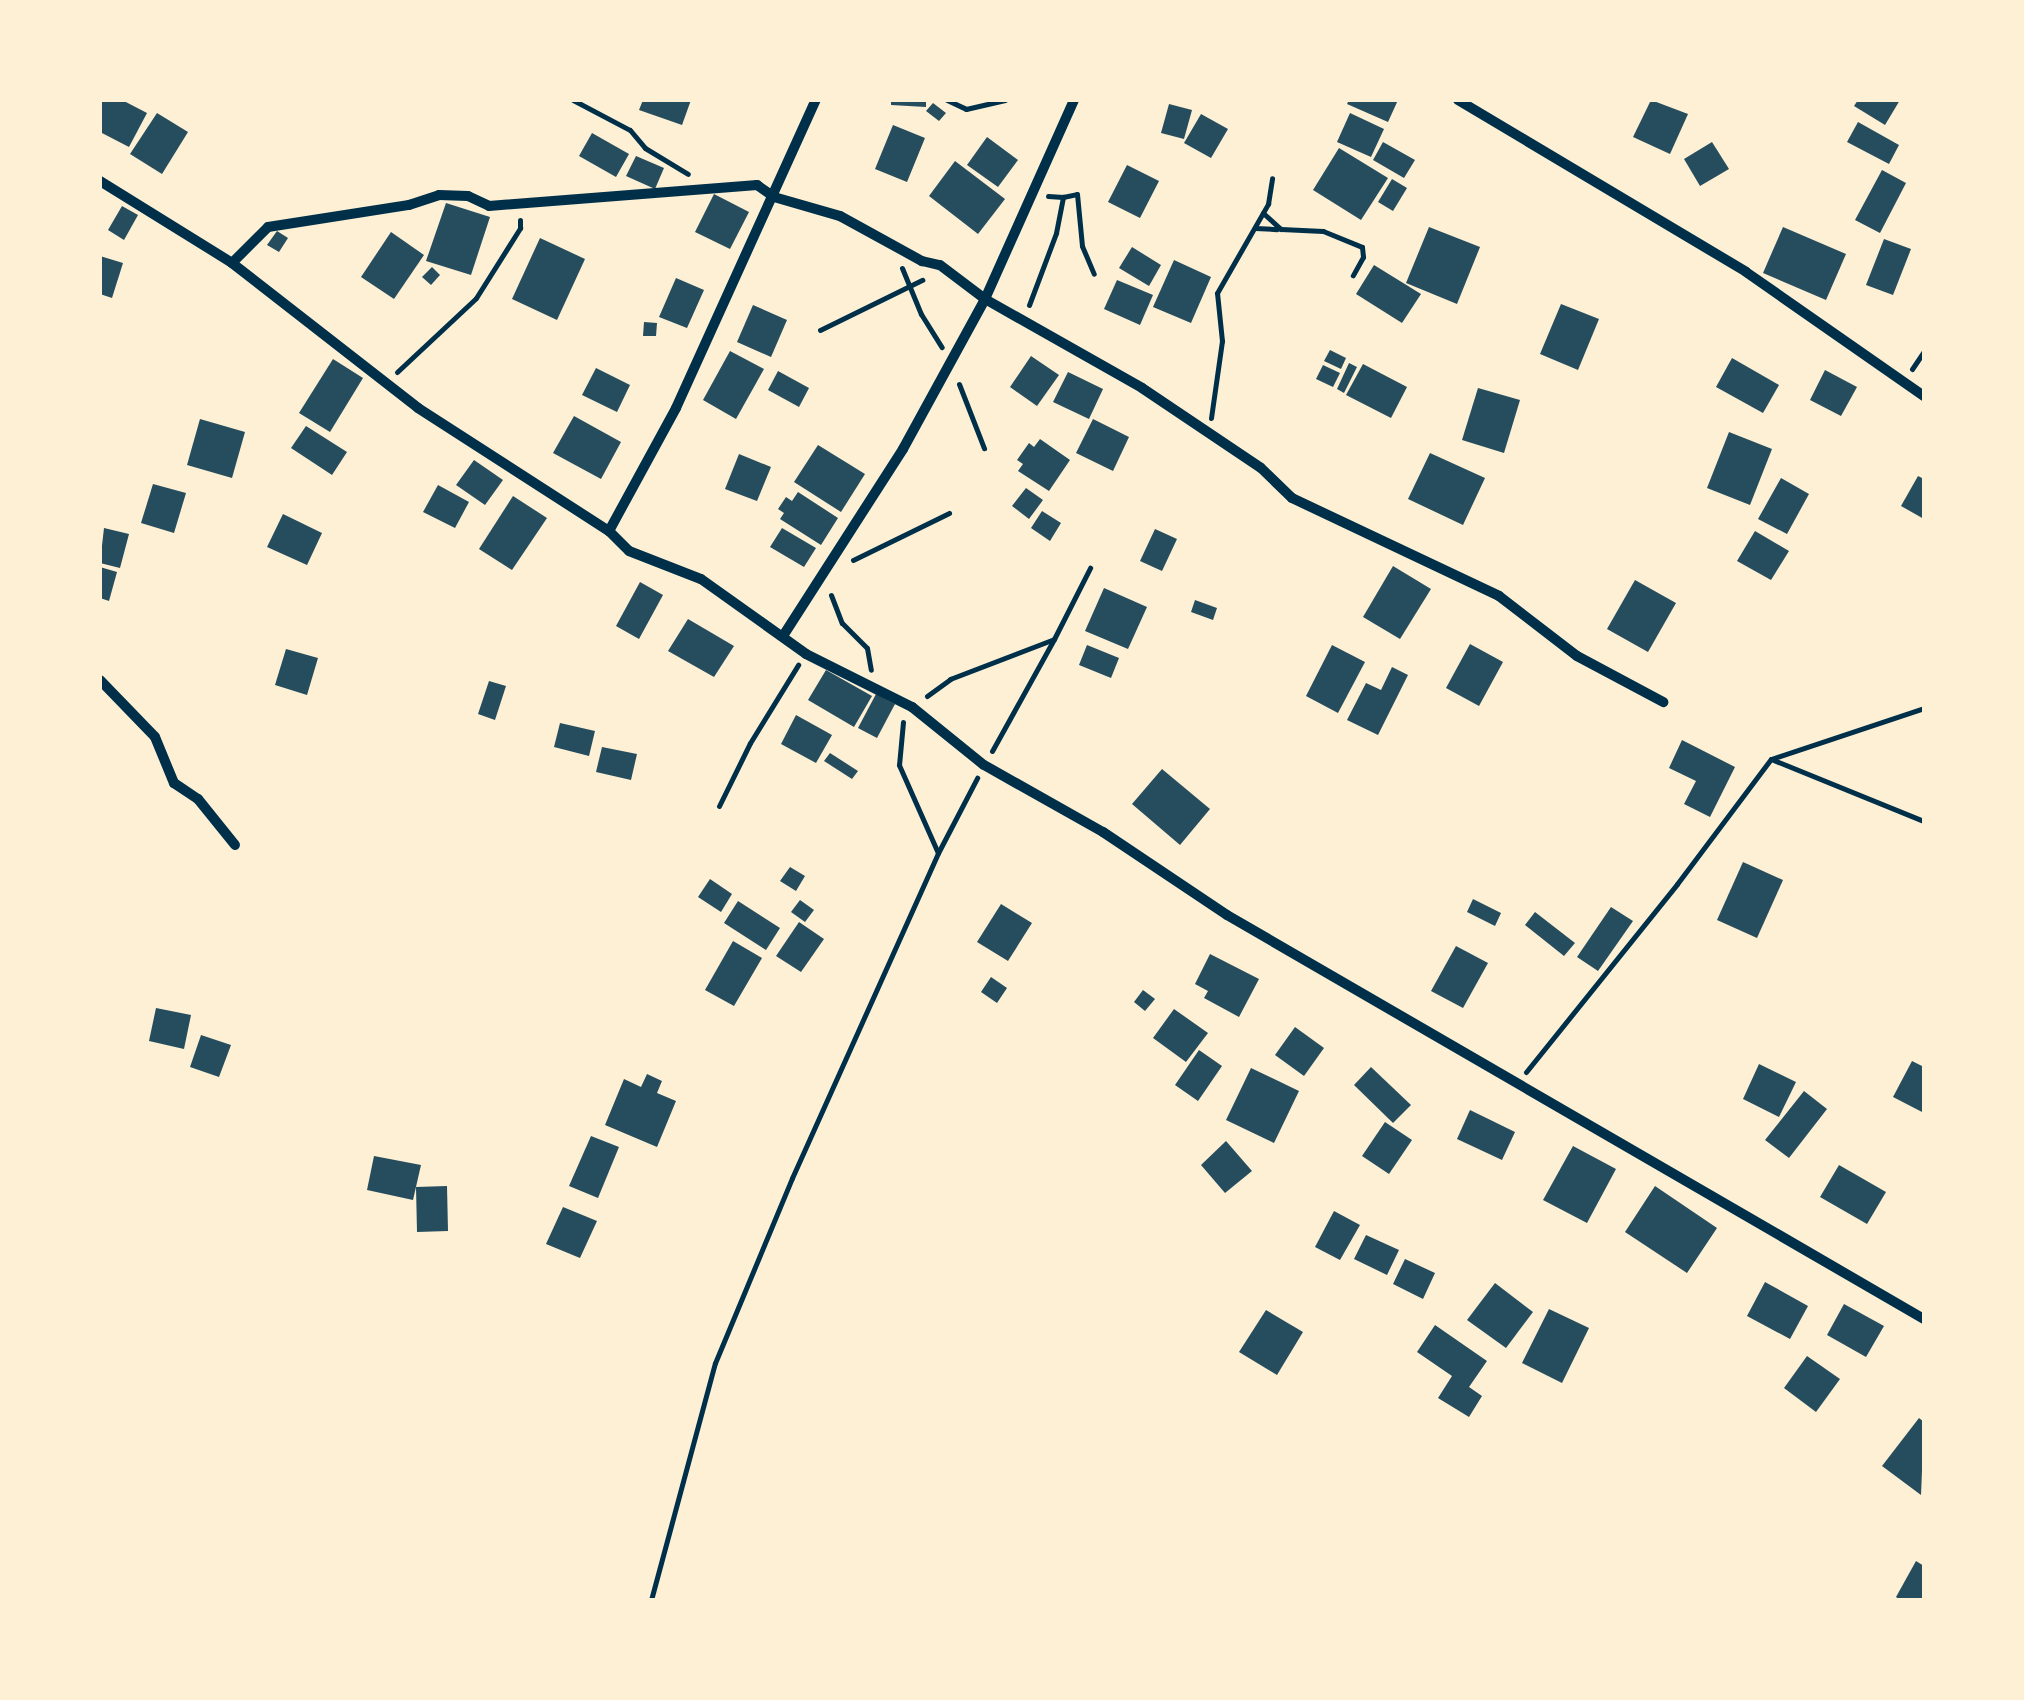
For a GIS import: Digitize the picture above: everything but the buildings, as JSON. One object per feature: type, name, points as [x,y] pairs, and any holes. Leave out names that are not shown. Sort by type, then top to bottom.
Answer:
[{"type":"street","points":[[608,531],[676,408],[725,292],[774,196],[816,100]]},
{"type":"street","points":[[783,636],[903,449],[985,298],[1022,206],[1074,100]]},
{"type":"street","points":[[1458,100],[1746,272],[1924,396]]},
{"type":"street","points":[[100,182],[232,264],[418,408],[608,531],[629,551],[654,564],[701,579],[806,654],[912,707],[984,765],[1103,832],[1227,915],[1924,1319]]},
{"type":"street","points":[[232,264],[268,228],[409,205],[439,196],[468,196],[489,206],[757,185],[774,196],[840,216],[922,261],[940,265],[1024,323],[1101,361],[1209,431],[1292,498],[1499,596],[1576,656],[1663,702]]},
{"type":"street","points":[[100,680],[154,738],[174,784],[198,799],[235,845]]},
{"type":"path","points":[[573,100],[630,130],[645,148],[708,186]]},
{"type":"path","points":[[947,100],[966,109],[1005,100]]},
{"type":"path","points":[[1209,431],[1222,341],[1217,293],[1263,214],[1272,178]]},
{"type":"path","points":[[1022,206],[1054,194],[1077,194],[1082,246],[1094,274]]},
{"type":"path","points":[[1024,323],[1056,233],[1062,197]]},
{"type":"path","points":[[388,382],[476,298],[520,228],[518,204]]},
{"type":"path","points":[[1263,214],[1281,229]]},
{"type":"path","points":[[1255,228],[1323,231],[1362,247],[1363,257],[1353,275]]},
{"type":"path","points":[[820,330],[910,289],[940,265]]},
{"type":"path","points":[[873,687],[868,648],[842,623],[832,601],[830,562],[870,555],[949,513]]},
{"type":"path","points":[[652,1600],[715,1363],[792,1178],[938,853],[1090,568]]},
{"type":"path","points":[[912,707],[950,680],[1054,639]]},
{"type":"path","points":[[718,806],[750,743],[806,654]]},
{"type":"path","points":[[900,700],[904,708],[899,764],[938,853]]},
{"type":"path","points":[[1518,1082],[1677,884],[1770,759],[1924,708]]},
{"type":"path","points":[[1770,759],[1924,821]]}]
